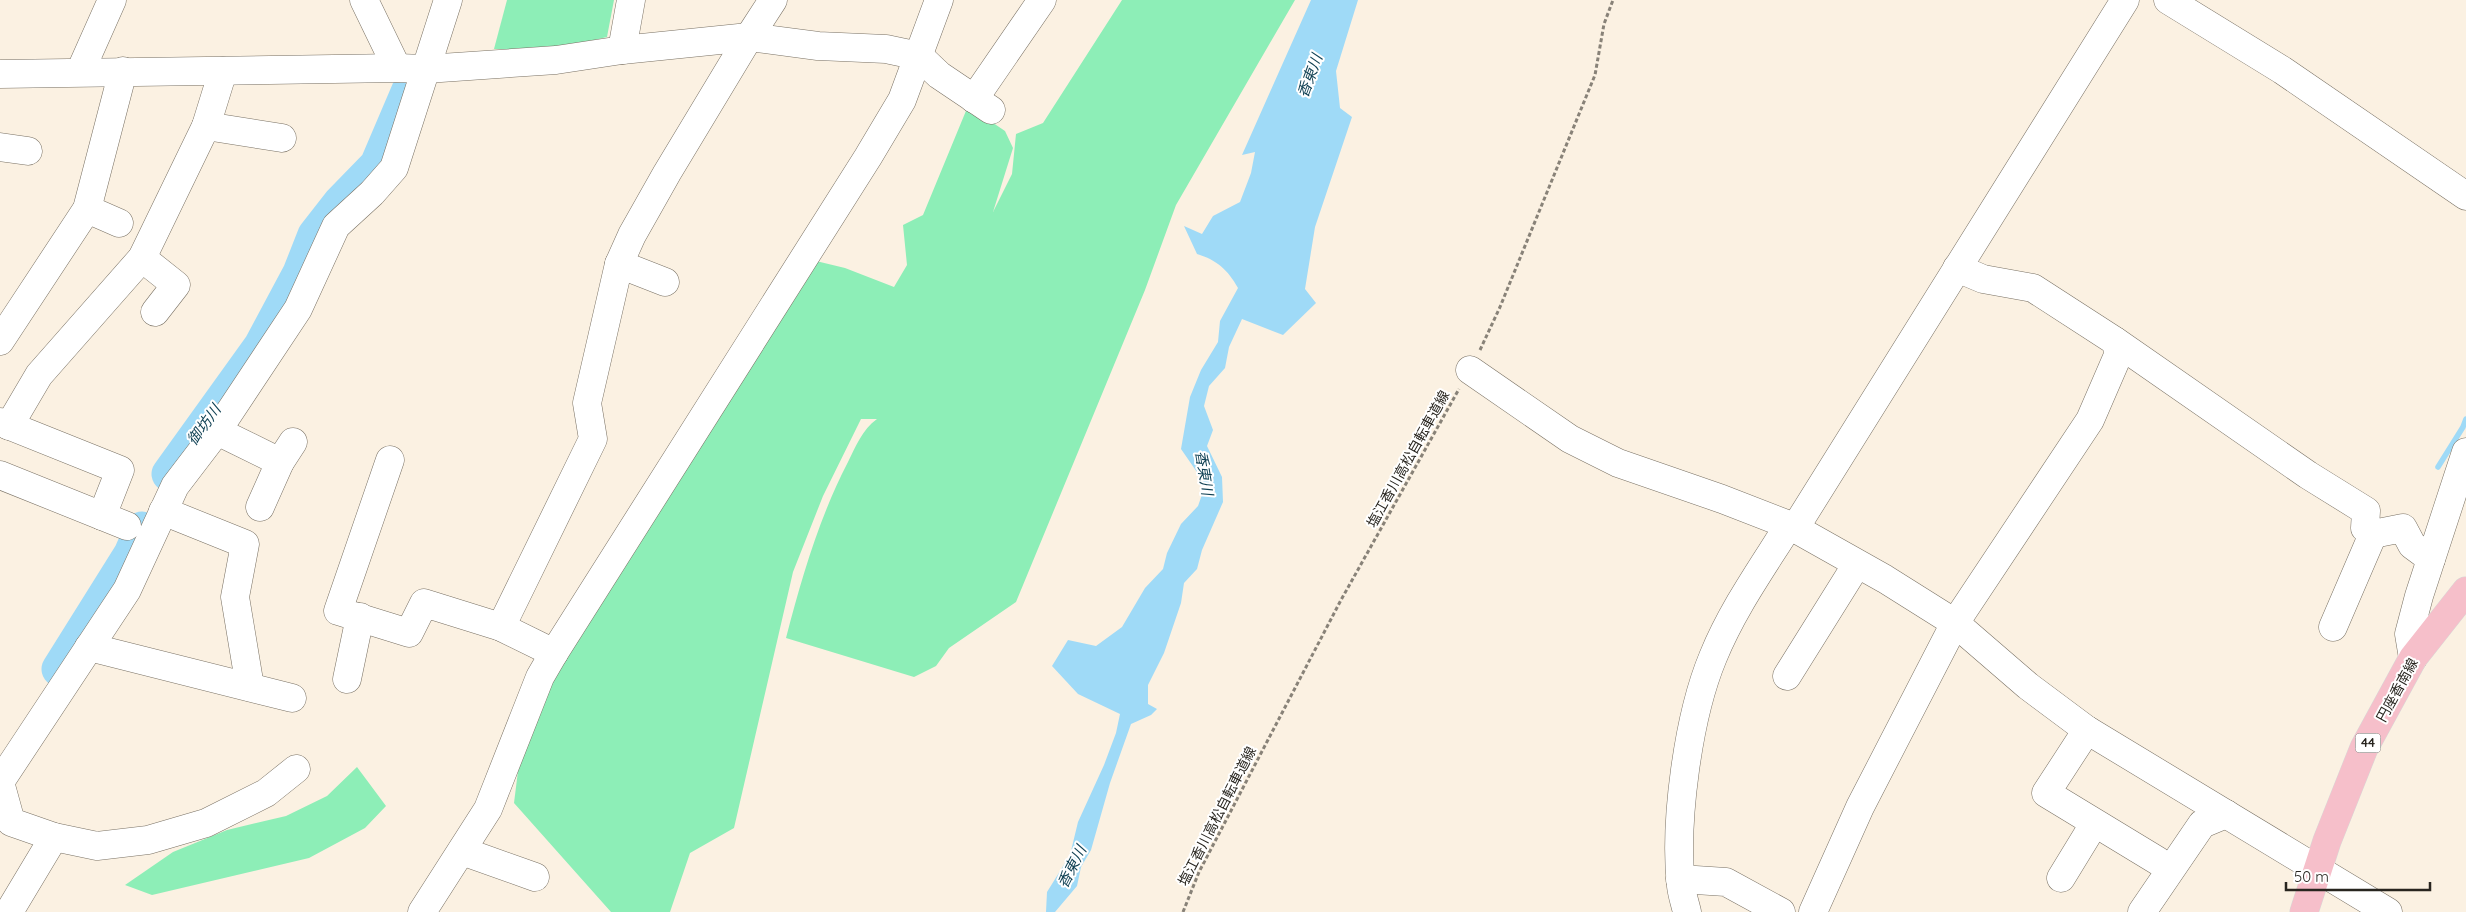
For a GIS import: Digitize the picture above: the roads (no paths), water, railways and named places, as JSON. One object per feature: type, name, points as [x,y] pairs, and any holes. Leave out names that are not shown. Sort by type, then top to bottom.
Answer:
[{"type":"main road","name":"円座香南線","points":[[2304,912],[2327,841],[2364,748],[2413,658],[2466,591]]},
{"type":"street","points":[[80,72],[112,0]]},
{"type":"street","points":[[364,0],[397,68]]},
{"type":"street","points":[[296,769],[266,793],[206,823],[148,840],[97,846],[54,837],[11,822],[0,782],[127,590],[174,486],[217,431],[298,309],[336,226],[372,193],[394,168],[448,0]]},
{"type":"street","points":[[622,50],[631,0]]},
{"type":"street","points":[[502,627],[593,439],[587,403],[619,264],[632,235],[667,173],[749,36],[774,0]]},
{"type":"street","points":[[422,912],[432,892],[462,851],[488,809],[540,677],[554,653],[868,158],[902,100],[939,0]]},
{"type":"street","points":[[0,74],[123,71],[426,69],[556,60],[622,50],[749,36],[818,46],[886,49],[919,56],[939,75],[982,104],[1042,0]]},
{"type":"street","points":[[1687,912],[1680,879],[1679,856],[1684,775],[1702,692],[1712,659],[1723,635],[2125,0]]},
{"type":"street","points":[[2168,0],[2282,70],[2466,196]]},
{"type":"street","points":[[0,341],[87,209],[123,71]]},
{"type":"street","points":[[102,516],[120,470],[5,424],[38,375],[142,258],[206,126],[223,71]]},
{"type":"street","points":[[206,126],[282,138]]},
{"type":"street","points":[[0,147],[28,151]]},
{"type":"street","points":[[87,209],[119,223]]},
{"type":"street","points":[[142,258],[176,285],[155,312]]},
{"type":"street","points":[[619,264],[665,282]]},
{"type":"street","points":[[1957,268],[1983,278],[2033,288],[2115,341],[2308,475],[2366,511],[2365,528],[2373,534],[2403,528],[2412,545],[2431,559]]},
{"type":"street","points":[[1813,912],[1860,807],[1956,624],[2090,420],[2119,353],[2115,341]]},
{"type":"street","points":[[1470,370],[1570,439],[1618,463],[1722,499],[1792,527],[1857,564],[1956,624],[2028,686],[2087,730],[2388,912]]},
{"type":"street","points":[[217,431],[286,452],[260,507]]},
{"type":"street","points":[[2413,658],[2409,634],[2466,452]]},
{"type":"street","points":[[390,460],[338,611],[409,633],[424,603],[502,627],[554,653]]},
{"type":"street","points":[[0,476],[128,526]]},
{"type":"street","points":[[163,511],[245,544],[235,598],[250,687]]},
{"type":"street","points":[[2334,628],[2373,534]]},
{"type":"street","points":[[1787,676],[1857,564]]},
{"type":"street","points":[[346,679],[360,617]]},
{"type":"street","points":[[89,647],[292,698]]},
{"type":"street","points":[[2087,730],[2046,793],[2094,824],[2158,861]]},
{"type":"street","points":[[2142,912],[2202,824],[2226,814]]},
{"type":"street","points":[[2060,878],[2094,824]]},
{"type":"street","points":[[9,912],[54,837]]},
{"type":"street","points":[[462,851],[534,877]]},
{"type":"street","points":[[1680,879],[1726,882],[1781,912]]},
{"type":"water","name":"香東川","points":[[1311,0],[1358,0],[1336,71],[1340,108],[1352,117],[1315,227],[1305,289],[1316,303],[1283,335],[1242,319],[1229,347],[1225,368],[1209,386],[1204,406],[1213,430],[1207,446],[1222,477],[1223,502],[1202,550],[1197,569],[1184,583],[1181,603],[1164,653],[1148,685],[1148,704],[1157,709],[1151,715],[1131,724],[1110,783],[1091,850],[1081,867],[1077,886],[1055,912],[1046,912],[1047,892],[1070,855],[1078,822],[1104,765],[1116,733],[1120,714],[1078,694],[1052,666],[1068,640],[1096,646],[1122,627],[1145,588],[1163,569],[1167,553],[1181,524],[1198,506],[1204,489],[1199,475],[1181,449],[1190,397],[1201,370],[1218,342],[1220,321],[1238,288],[1221,266],[1197,254],[1184,226],[1202,234],[1213,216],[1240,202],[1251,173],[1255,152],[1242,155]]},
{"type":"waterway","name":"御坊川","points":[[169,474],[261,346],[300,273],[315,235],[340,203],[377,165],[409,90]]},
{"type":"waterway","points":[[2438,467],[2466,419]]},
{"type":"waterway","name":"御坊川","points":[[59,669],[131,554],[142,529]]}]
